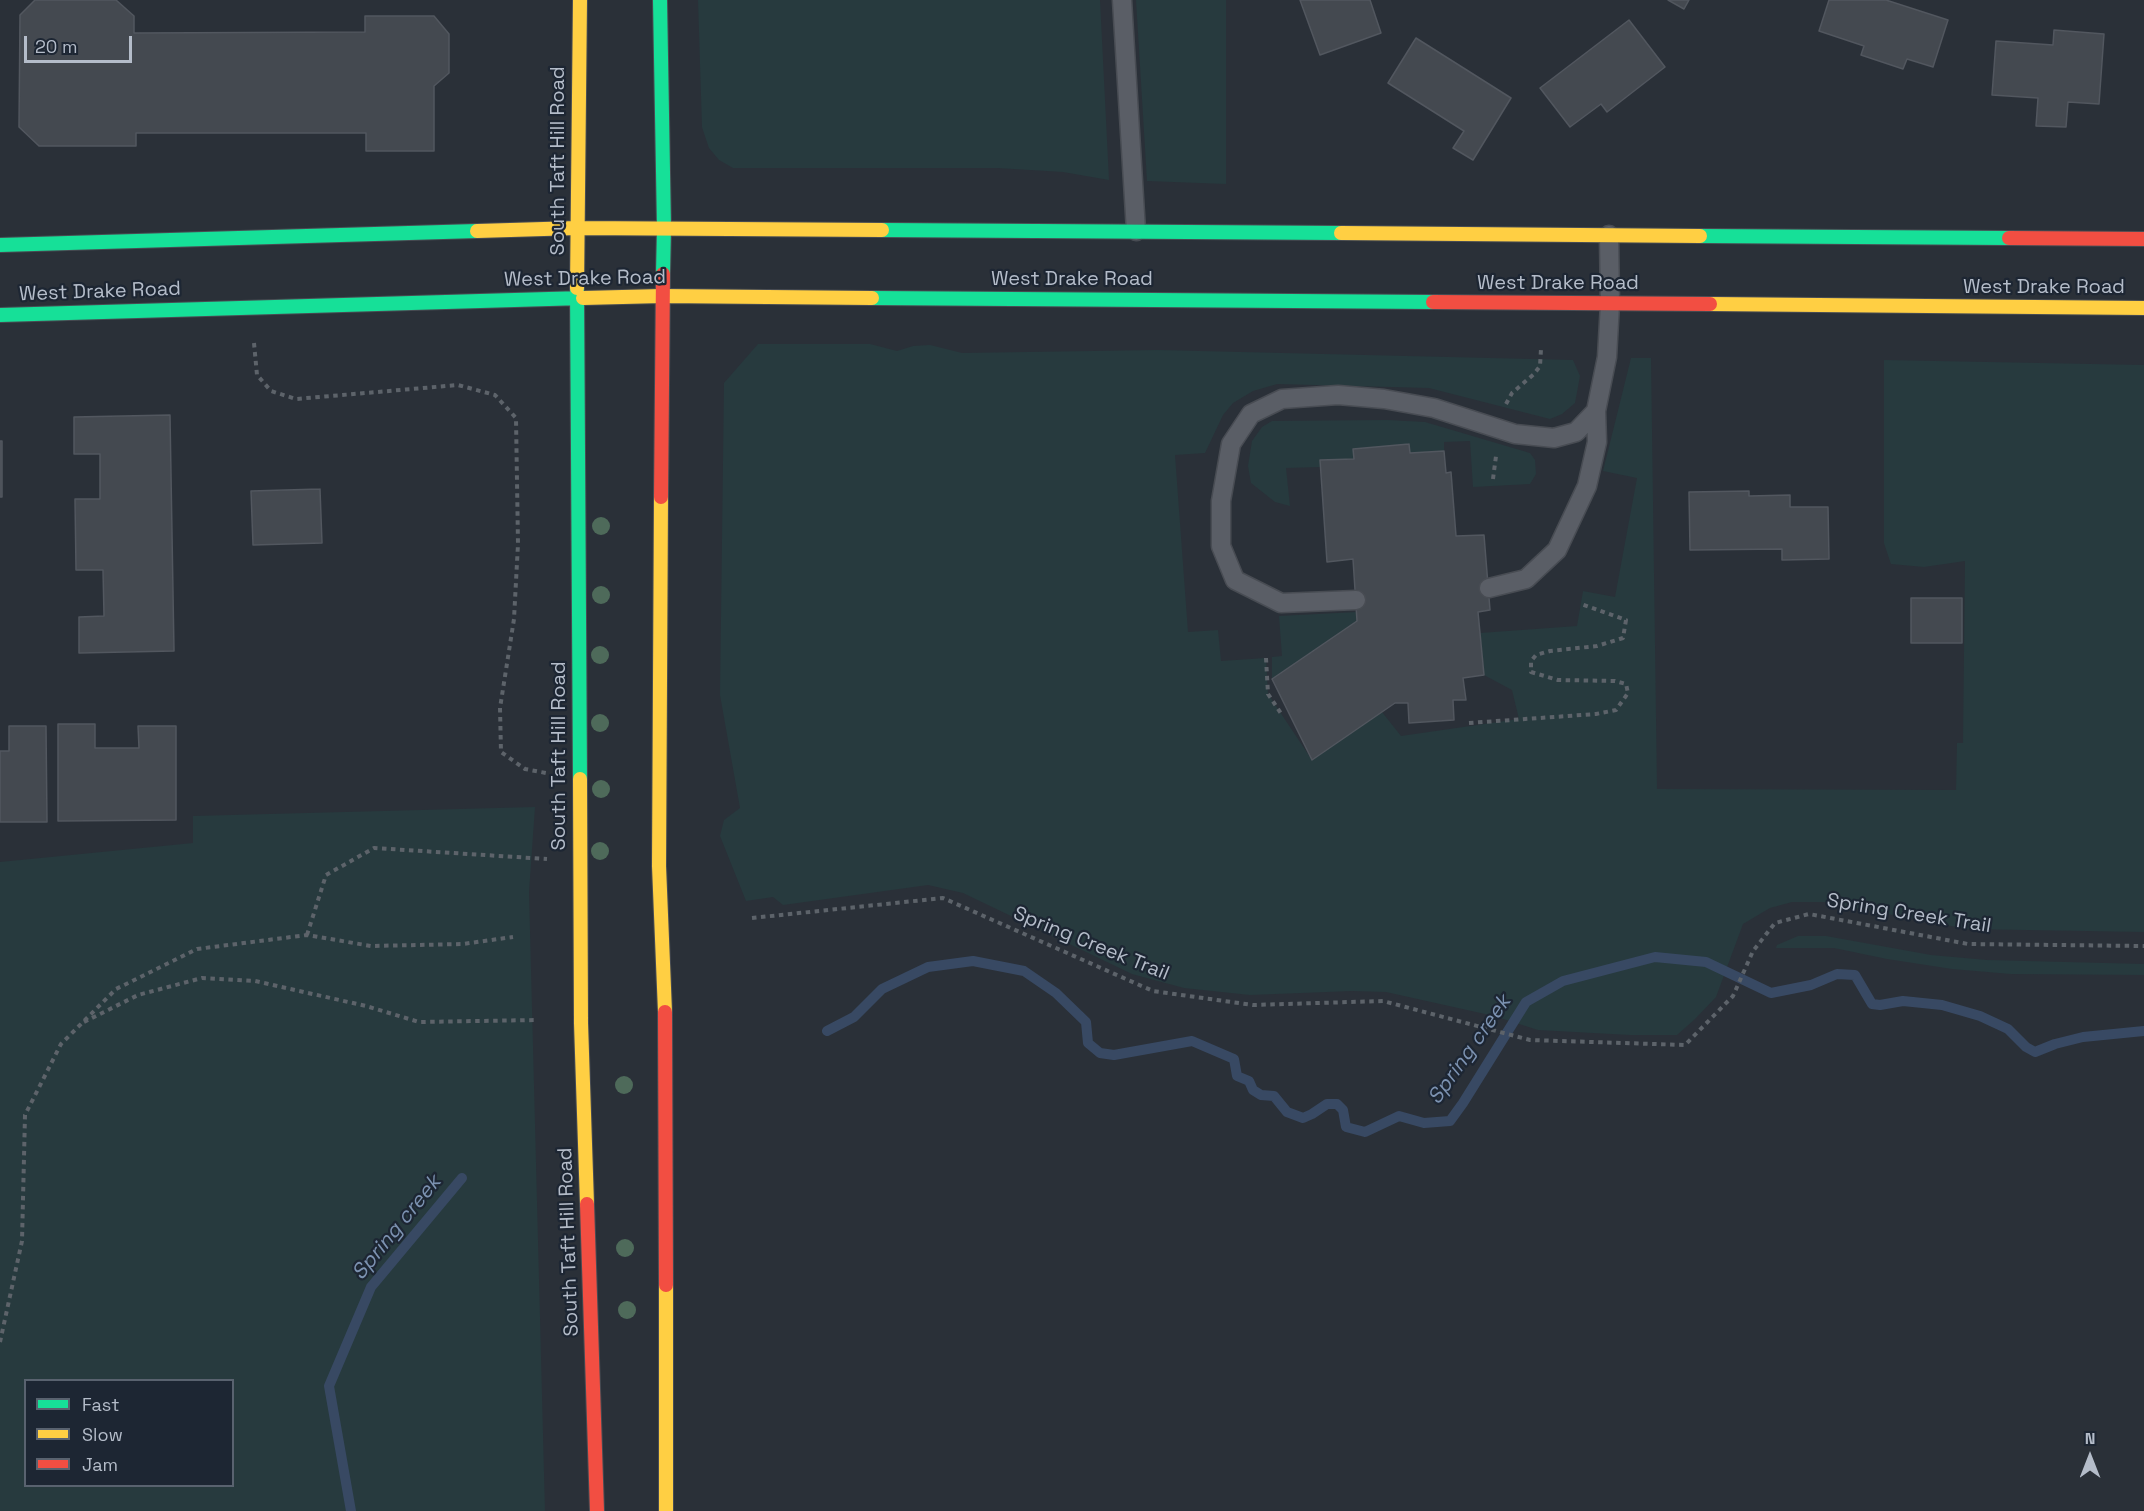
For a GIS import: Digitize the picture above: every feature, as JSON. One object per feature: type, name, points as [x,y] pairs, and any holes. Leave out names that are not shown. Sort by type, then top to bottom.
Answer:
[{"type":"main road","name":"South Taft Hill Road","points":[[580,0],[577,228],[580,861],[582,1035],[597,1511]]},
{"type":"main road","points":[[660,0],[664,228],[659,866],[664,1020],[666,1511]]},
{"type":"main road","points":[[0,245],[577,228],[2144,239]]},
{"type":"main road","name":"West Drake Road","points":[[0,315],[662,296],[2144,308]]},
{"type":"lane","points":[[1122,0],[1136,231]]},
{"type":"lane","points":[[1489,588],[1526,579],[1557,550],[1587,486],[1598,442],[1596,411],[1607,357],[1610,304],[1609,235]]},
{"type":"lane","points":[[1356,600],[1281,603],[1235,580],[1221,546],[1221,501],[1231,444],[1251,414],[1282,399],[1338,395],[1384,399],[1434,408],[1515,434],[1554,438],[1575,432],[1596,411]]},
{"type":"path","points":[[251,307],[257,375],[271,391],[296,399],[458,385],[495,395],[516,418],[519,544],[514,619],[500,708],[501,752],[525,770],[580,777]]},
{"type":"path","points":[[1506,402],[1512,393],[1540,366],[1541,349]]},
{"type":"path","points":[[1493,479],[1497,446]]},
{"type":"path","points":[[1469,723],[1596,714],[1616,710],[1628,693],[1626,684],[1615,681],[1558,680],[1531,672],[1531,662],[1536,656],[1550,651],[1597,646],[1623,638],[1626,620],[1581,604]]},
{"type":"path","points":[[1266,658],[1268,694],[1282,715]]},
{"type":"path","points":[[308,935],[326,875],[374,848],[580,861]]},
{"type":"path","name":"Spring Creek Trail","points":[[752,918],[943,898],[1154,991],[1253,1005],[1383,1001],[1530,1040],[1685,1045],[1733,996],[1753,951],[1775,923],[1809,914],[1968,944],[2144,946]]},
{"type":"path","points":[[0,1342],[22,1241],[26,1115],[61,1044],[116,988],[197,949],[308,935],[371,946],[463,944],[513,937]]},
{"type":"path","points":[[81,1024],[138,994],[202,978],[255,981],[366,1006],[419,1022],[537,1020]]},
{"type":"green space","points":[[698,0],[1100,0],[1109,180],[1063,172],[997,168],[733,168],[719,160],[709,148],[702,127]]},
{"type":"green space","points":[[1136,0],[1226,0],[1226,184],[1147,181]]},
{"type":"green space","points":[[758,344],[870,344],[897,351],[913,346],[930,345],[962,353],[1158,350],[1573,360],[1580,376],[1575,403],[1562,414],[1550,419],[1429,388],[1277,384],[1253,391],[1233,403],[1223,415],[1205,453],[1175,455],[1188,632],[1218,630],[1221,661],[1266,658],[1268,694],[1312,760],[1382,712],[1401,736],[1519,719],[1512,690],[1484,675],[1480,633],[1577,626],[1583,591],[1615,597],[1637,478],[1603,471],[1631,358],[1651,358],[1657,789],[1956,790],[1957,743],[1963,743],[1965,561],[1924,567],[1891,564],[1884,543],[1884,360],[2144,365],[2144,932],[1967,929],[1824,902],[1792,902],[1770,908],[1743,924],[1716,997],[1677,1035],[1630,1035],[1538,1030],[1494,1016],[1386,992],[1250,995],[1184,988],[1132,974],[963,893],[928,885],[783,905],[773,897],[746,901],[720,836],[724,820],[740,808],[720,695],[724,383]]},
{"type":"green space","points":[[1272,421],[1425,422],[1530,453],[1535,460],[1536,474],[1530,484],[1473,487],[1470,441],[1444,442],[1444,451],[1410,453],[1409,445],[1354,449],[1354,459],[1320,460],[1321,467],[1286,468],[1290,506],[1275,502],[1251,483],[1248,466],[1252,441],[1262,427]]},
{"type":"green space","points":[[1357,612],[1357,621],[1272,679],[1272,657],[1282,656],[1279,616]]},
{"type":"green space","points":[[535,807],[529,892],[545,1511],[0,1511],[0,862],[193,843],[193,816]]},
{"type":"green space","points":[[1798,936],[1826,936],[1931,955],[1987,960],[2144,964],[2144,975],[2011,974],[1952,969],[1834,948],[1776,948],[1777,945]]},
{"type":"building","points":[[35,0],[116,0],[134,16],[134,33],[365,32],[365,16],[434,16],[449,34],[449,73],[434,86],[434,151],[366,151],[366,133],[136,133],[136,146],[39,146],[19,127],[20,15]]},
{"type":"building","points":[[1300,0],[1370,0],[1381,33],[1320,55]]},
{"type":"building","points":[[1668,0],[1689,0],[1684,9]]},
{"type":"building","points":[[1829,0],[1886,0],[1948,20],[1933,67],[1907,59],[1903,69],[1861,55],[1864,46],[1819,31]]},
{"type":"building","points":[[1629,20],[1665,67],[1607,112],[1601,104],[1570,127],[1540,88]]},
{"type":"building","points":[[2054,30],[2104,34],[2099,104],[2068,102],[2066,127],[2036,126],[2038,98],[1992,95],[1996,41],[2053,45]]},
{"type":"building","points":[[1416,38],[1511,98],[1473,160],[1453,148],[1464,131],[1388,83]]},
{"type":"building","points":[[170,415],[174,651],[79,653],[79,617],[104,616],[103,570],[76,570],[75,499],[100,499],[100,454],[74,454],[74,417]]},
{"type":"building","points":[[0,441],[2,441],[2,497],[0,497]]},
{"type":"building","points":[[1409,444],[1410,453],[1444,451],[1446,473],[1451,472],[1456,536],[1484,535],[1490,610],[1478,612],[1484,675],[1463,678],[1466,700],[1453,700],[1454,720],[1409,723],[1408,703],[1395,703],[1312,760],[1272,679],[1357,621],[1353,559],[1327,562],[1320,460],[1354,459],[1353,449]]},
{"type":"building","points":[[320,489],[322,543],[253,545],[251,491]]},
{"type":"building","points":[[1749,491],[1749,496],[1790,495],[1790,507],[1828,507],[1829,559],[1782,560],[1782,549],[1690,550],[1689,492]]},
{"type":"building","points":[[1911,598],[1962,598],[1962,643],[1911,643]]},
{"type":"building","points":[[58,724],[95,724],[95,748],[139,748],[138,726],[176,726],[176,820],[58,821]]},
{"type":"building","points":[[9,726],[46,726],[47,822],[0,822],[0,751],[9,751]]},
{"type":"waterway","name":"Spring creek","points":[[827,1031],[854,1017],[882,989],[928,967],[973,961],[1024,971],[1056,993],[1086,1022],[1088,1043],[1100,1053],[1114,1055],[1192,1041],[1234,1059],[1237,1076],[1249,1081],[1253,1090],[1261,1095],[1274,1096],[1287,1112],[1303,1118],[1327,1104],[1337,1104],[1343,1110],[1346,1127],[1365,1132],[1399,1116],[1424,1123],[1450,1121],[1526,1002],[1563,981],[1655,957],[1706,962],[1771,993],[1811,985],[1837,974],[1855,975],[1872,1004],[1903,1001],[1942,1005],[1980,1016],[2008,1029],[2026,1047],[2035,1052],[2083,1037],[2144,1031]]},
{"type":"waterway","name":"Spring creek","points":[[351,1511],[329,1386],[371,1287],[462,1178]]},
{"type":"traffic: fast","points":[[660,0],[663,274]]},
{"type":"traffic: fast","points":[[882,230],[1341,233]]},
{"type":"traffic: fast","points":[[0,245],[477,231]]},
{"type":"traffic: fast","points":[[1700,236],[2009,238]]},
{"type":"traffic: fast","points":[[577,288],[580,779]]},
{"type":"traffic: fast","points":[[0,315],[583,298]]},
{"type":"traffic: fast","points":[[872,298],[1433,302]]},
{"type":"traffic: slow","points":[[577,288],[580,0]]},
{"type":"traffic: slow","points":[[477,231],[577,228],[882,230]]},
{"type":"traffic: slow","points":[[1341,233],[1700,236]]},
{"type":"traffic: slow","points":[[583,298],[662,296],[872,298]]},
{"type":"traffic: slow","points":[[1710,304],[2144,308]]},
{"type":"traffic: slow","points":[[661,497],[659,866],[665,1012]]},
{"type":"traffic: slow","points":[[580,779],[581,1023],[587,1204]]},
{"type":"traffic: slow","points":[[666,1285],[666,1511]]},
{"type":"traffic: jam","points":[[2009,238],[2144,239]]},
{"type":"traffic: jam","points":[[661,497],[663,274]]},
{"type":"traffic: jam","points":[[1433,302],[1710,304]]},
{"type":"traffic: jam","points":[[665,1012],[666,1285]]},
{"type":"traffic: jam","points":[[587,1204],[597,1511]]}]
